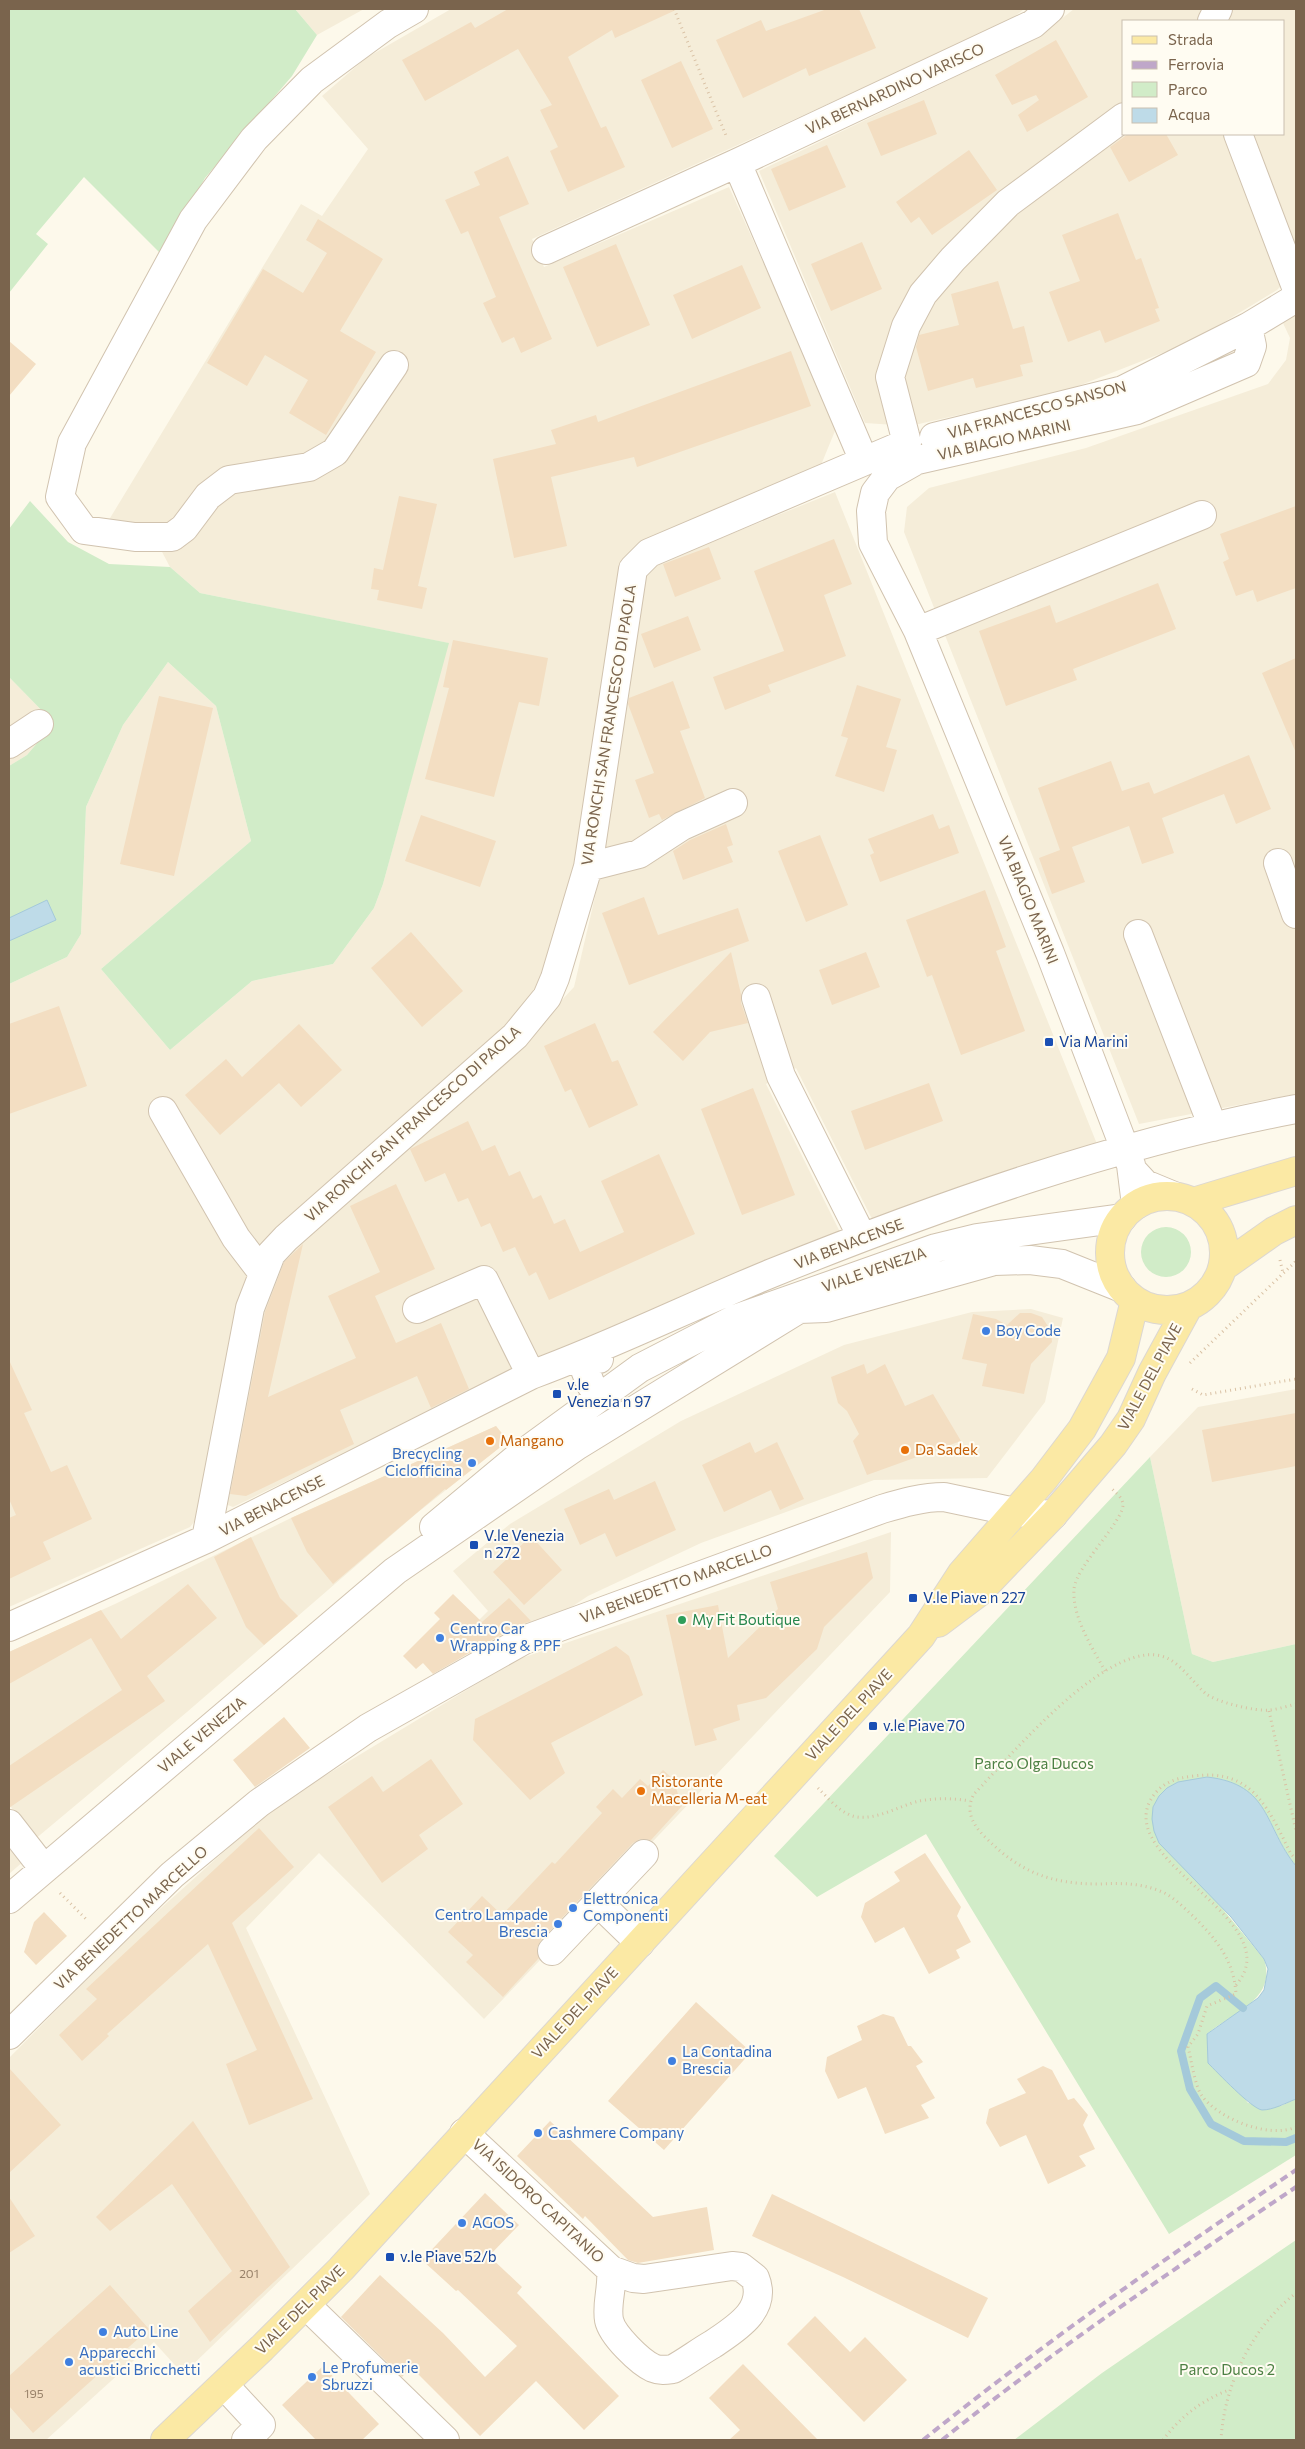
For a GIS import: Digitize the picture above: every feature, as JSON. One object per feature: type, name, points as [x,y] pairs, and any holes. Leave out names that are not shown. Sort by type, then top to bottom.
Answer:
[{"type":"main road","points":[[1184,1199],[1209,1214],[1220,1230],[1224,1249],[1223,1268],[1215,1284],[1203,1298],[1188,1307],[1170,1310],[1152,1308],[1129,1294],[1113,1272],[1110,1254],[1113,1236],[1129,1212],[1155,1197],[1184,1199],[1296,1171]]},
{"type":"main road","points":[[1223,1268],[1274,1231],[1296,1220]]},
{"type":"main road","name":"VIALE DEL PIAVE","points":[[165,2440],[306,2305],[921,1636],[962,1573],[1044,1479],[1096,1406],[1121,1358],[1129,1294]]},
{"type":"main road","name":"VIALE DEL PIAVE","points":[[921,1636],[978,1593],[1084,1481],[1131,1419],[1152,1373],[1188,1307]]},
{"type":"street","points":[[394,365],[335,452],[309,467],[229,480],[208,496],[184,528],[172,537],[135,537],[84,530],[60,497],[72,444],[192,220],[254,139],[312,80],[388,24],[414,9]]},
{"type":"street","name":"VIA BERNARDINO VARISCO","points":[[546,250],[737,164],[1033,24],[1050,9]]},
{"type":"street","points":[[907,444],[890,377],[906,326],[923,294],[953,259],[1008,203],[1122,118]]},
{"type":"street","points":[[1238,135],[1296,287]]},
{"type":"street","points":[[737,164],[864,461]]},
{"type":"street","name":"VIA FRANCESCO SANSON","points":[[907,444],[1123,390],[1248,327],[1296,298]]},
{"type":"street","name":"VIA BIAGIO MARINI","points":[[1129,1160],[1050,953],[918,631],[872,543],[871,511],[876,493],[888,477],[917,460],[1137,410],[1246,363],[1252,346],[1248,327]]},
{"type":"street","name":"VIA RONCHI SAN FRANCESCO DI PAOLA","points":[[206,1539],[250,1308],[262,1272],[271,1254],[286,1238],[515,1036],[547,997],[555,978],[588,867],[634,569],[650,553],[907,444]]},
{"type":"street","points":[[918,631],[1202,514]]},
{"type":"street","points":[[9,744],[40,724]]},
{"type":"street","points":[[588,867],[639,854],[682,826],[733,803]]},
{"type":"street","points":[[1278,863],[1296,914]]},
{"type":"street","points":[[1138,934],[1214,1126]]},
{"type":"street","points":[[756,998],[781,1076],[862,1237]]},
{"type":"street","name":"VIA BENACENSE","points":[[9,1627],[206,1539],[531,1375],[580,1357],[769,1274],[862,1237],[1068,1166],[1129,1160],[1214,1126],[1296,1109]]},
{"type":"street","points":[[163,1111],[236,1238],[262,1272]]},
{"type":"street","points":[[1129,1160],[1145,1184],[1184,1199]]},
{"type":"street","points":[[1129,1160],[1129,1212]]},
{"type":"street","name":"VIALE VENEZIA","points":[[395,1571],[439,1521],[518,1457],[600,1396],[640,1368],[735,1319],[936,1248],[977,1238],[1129,1212]]},
{"type":"street","name":"VIALE VENEZIA","points":[[640,1368],[684,1358],[799,1309],[826,1308],[994,1261],[1030,1260],[1062,1264],[1129,1294]]},
{"type":"street","points":[[416,1309],[484,1280],[531,1375]]},
{"type":"street","name":"VIALE VENEZIA","points":[[9,1899],[395,1571],[578,1445],[799,1309]]},
{"type":"street","points":[[580,1357],[591,1384],[600,1396]]},
{"type":"street","name":"VIA BENACENSE","points":[[580,1357],[626,1362],[640,1368]]},
{"type":"street","name":"VIA BENEDETTO MARCELLO","points":[[9,2035],[172,1876],[259,1803],[368,1728],[524,1640],[864,1515],[907,1502],[932,1497],[944,1497],[1015,1512],[1053,1515]]},
{"type":"street","points":[[9,1824],[44,1869]]},
{"type":"street","points":[[552,1951],[636,1862],[636,1882],[608,1912],[584,1936],[579,1936],[572,1930]]},
{"type":"street","points":[[608,1912],[640,1943]]},
{"type":"street","name":"VIA ISIDORO CAPITANIO","points":[[464,2133],[611,2270],[633,2278],[644,2278],[732,2266],[741,2267],[755,2278],[758,2295],[749,2316],[741,2325],[681,2365],[663,2370],[646,2363],[612,2330],[608,2313],[612,2290],[611,2270]]},
{"type":"street","points":[[306,2305],[445,2440]]},
{"type":"street","points":[[224,2385],[261,2425],[246,2440]]},
{"type":"path","points":[[674,9],[737,164]]},
{"type":"path","points":[[1186,1367],[1296,1261]]},
{"type":"path","points":[[1192,1389],[1203,1395],[1296,1379]]},
{"type":"path","points":[[1105,1671],[1086,1635],[1078,1614],[1074,1590],[1080,1574],[1122,1511],[1120,1498],[1106,1483]]},
{"type":"path","points":[[1296,1704],[1269,1711],[1215,1700],[1178,1666],[1158,1655],[1136,1656],[1105,1671],[1062,1703],[974,1794],[968,1810],[971,1819],[982,1835],[1008,1859],[1027,1871],[1079,1882],[1132,1884],[1148,1887],[1172,1897],[1216,1939],[1228,1961],[1236,1986],[1236,1994],[1207,2006],[1198,2034],[1188,2047],[1201,2095],[1225,2115],[1258,2130],[1282,2132],[1296,2127]]},
{"type":"path","points":[[1269,1711],[1296,1831]]},
{"type":"path","points":[[799,1770],[840,1809],[857,1817],[878,1814],[920,1801],[951,1798],[970,1801]]},
{"type":"path","points":[[1236,1986],[1243,1977],[1247,1967],[1246,1946],[1228,1921],[1156,1845],[1147,1825],[1149,1804],[1162,1786],[1176,1779],[1208,1774],[1233,1779],[1244,1784],[1264,1801],[1291,1854],[1296,1859]]},
{"type":"path","points":[[60,1893],[107,1939]]},
{"type":"path","points":[[1221,2440],[1229,2390],[1244,2356],[1260,2332],[1284,2303],[1296,2293]]},
{"type":"path","points":[[1163,2440],[1195,2407],[1213,2396],[1229,2390]]},
{"type":"shaded area","points":[[295,9],[364,9],[317,35]]},
{"type":"shaded area","points":[[451,9],[1024,9],[1009,21],[532,239],[544,267],[729,187],[837,426],[821,465],[646,542],[578,875],[542,978],[510,1024],[265,1243],[198,1517],[190,1527],[9,1607],[9,984],[67,957],[81,934],[86,807],[123,725],[168,662],[216,706],[251,841],[101,969],[170,1050],[252,981],[333,964],[374,908],[383,884],[448,643],[200,593],[170,567],[152,533],[104,528],[301,204],[322,216],[368,149],[322,96],[366,58]]},
{"type":"shaded area","points":[[1074,9],[1296,9],[1296,271],[1277,290],[1193,341],[1068,390],[910,426],[865,423],[759,171],[1037,38]]},
{"type":"shaded area","points":[[1296,311],[1296,1094],[1139,1124],[904,532],[907,507],[929,488],[1086,448],[1268,384],[1286,360],[1290,338],[1283,323]]},
{"type":"shaded area","points":[[835,492],[1097,1144],[872,1219],[796,1068],[766,1084],[840,1232],[546,1356],[233,1507],[220,1502],[260,1311],[283,1252],[522,1043],[574,987],[602,867],[643,575],[654,565]]},
{"type":"shaded area","points":[[9,677],[54,723],[27,755],[9,766]]},
{"type":"shaded area","points":[[1031,1309],[1063,1318],[1045,1402],[987,1478],[874,1480],[701,1543],[588,1596],[564,1612],[484,1656],[463,1636],[488,1611],[453,1571],[510,1524],[681,1421],[844,1345],[972,1312]]},
{"type":"shaded area","points":[[1296,1389],[1296,1644],[1213,1662],[1192,1654],[1150,1457],[1198,1407]]},
{"type":"shaded area","points":[[496,1426],[508,1441],[417,1513],[187,1712],[34,1840],[9,1804],[9,1652],[115,1604],[291,1518]]},
{"type":"shaded area","points":[[891,1532],[890,1592],[484,2019],[319,1853],[246,1928],[370,2194],[183,2374],[154,2342],[46,2440],[9,2440],[9,2058],[132,1934],[275,1806],[516,1660]]},
{"type":"shaded area","points":[[9,1839],[25,1860],[9,1874]]},
{"type":"green space","points":[[9,9],[295,9],[317,35],[292,76],[205,178],[162,255],[84,177],[36,234],[48,244],[9,293]]},
{"type":"green space","points":[[30,501],[68,542],[109,564],[170,567],[200,593],[449,643],[383,884],[374,908],[333,964],[252,981],[170,1050],[101,969],[251,841],[216,706],[168,662],[123,725],[86,807],[81,934],[67,957],[9,984],[9,766],[27,755],[54,723],[9,677],[9,529]]},
{"type":"green space","points":[[1166,1227],[1176,1229],[1184,1234],[1189,1242],[1191,1252],[1189,1262],[1184,1270],[1176,1275],[1166,1277],[1156,1275],[1148,1270],[1143,1262],[1141,1252],[1143,1242],[1148,1234],[1156,1229]]},
{"type":"green space","name":"Parco Olga Ducos","points":[[1150,1457],[1192,1654],[1213,1662],[1296,1644],[1296,1866],[1259,1804],[1250,1794],[1221,1779],[1211,1895],[1264,1959],[1266,1973],[1264,1985],[1259,1995],[1250,2004],[1207,2034],[1223,2078],[1239,2091],[1248,2103],[1281,2106],[1296,2099],[1296,2155],[1169,2234],[926,1834],[817,1897],[774,1856]]},
{"type":"green space","name":"Parco Ducos 2","points":[[1296,2240],[1296,2440],[1014,2440],[1102,2373]]},
{"type":"water","points":[[47,900],[56,920],[9,941],[9,918]]},
{"type":"water","points":[[1207,1777],[1228,1781],[1243,1788],[1255,1798],[1264,1810],[1296,1866],[1296,2099],[1266,2110],[1257,2108],[1235,2090],[1208,2063],[1207,2034],[1258,1998],[1264,1990],[1268,1969],[1264,1959],[1231,1917],[1159,1843],[1154,1831],[1153,1807],[1159,1796],[1167,1788],[1178,1782]]},
{"type":"building","points":[[508,9],[678,9],[615,38],[612,30],[568,57],[601,128],[606,126],[625,167],[568,192],[550,151],[558,147],[540,110],[552,105],[518,49],[425,101],[402,60],[471,22],[475,28]]},
{"type":"building","points":[[827,9],[859,9],[876,48],[809,76],[806,68],[743,98],[716,40],[761,20],[766,31]]},
{"type":"building","points":[[1056,40],[1088,97],[1027,132],[1018,115],[1039,100],[1036,95],[1012,105],[995,75]]},
{"type":"building","points":[[681,61],[713,129],[672,148],[641,80]]},
{"type":"building","points":[[924,100],[937,134],[881,156],[867,123]]},
{"type":"building","points":[[1127,135],[1167,135],[1178,155],[1129,182],[1110,147]]},
{"type":"building","points":[[827,145],[846,187],[789,211],[771,169]]},
{"type":"building","points":[[969,150],[997,190],[932,235],[919,217],[911,223],[896,202]]},
{"type":"building","points":[[508,156],[529,204],[499,217],[552,339],[521,353],[514,337],[502,343],[483,303],[496,297],[468,231],[461,234],[445,200],[480,185],[474,172]]},
{"type":"building","points":[[1118,213],[1136,260],[1141,258],[1159,308],[1155,309],[1160,321],[1105,343],[1100,330],[1068,342],[1049,292],[1080,281],[1062,235]]},
{"type":"building","points":[[318,219],[383,259],[340,331],[376,352],[326,435],[289,413],[308,380],[265,355],[247,386],[207,363],[263,269],[303,293],[327,253],[306,240]]},
{"type":"building","points":[[862,242],[882,289],[831,311],[811,264]]},
{"type":"building","points":[[616,244],[650,325],[597,347],[563,267]]},
{"type":"building","points":[[742,265],[761,308],[692,339],[673,295]]},
{"type":"building","points":[[998,281],[1013,329],[1024,326],[1033,362],[1020,365],[1023,376],[976,388],[973,378],[928,391],[916,347],[919,335],[959,325],[951,294]]},
{"type":"building","points":[[9,341],[36,364],[9,396]]},
{"type":"building","points":[[791,351],[811,406],[637,467],[634,457],[551,477],[567,546],[514,558],[493,459],[556,444],[551,430],[596,415],[598,422]]},
{"type":"building","points":[[399,496],[437,504],[418,586],[427,588],[422,609],[377,600],[379,590],[371,589],[374,568],[383,570]]},
{"type":"building","points":[[1296,506],[1296,588],[1257,602],[1253,590],[1236,596],[1223,562],[1229,559],[1220,534]]},
{"type":"building","points":[[834,539],[852,584],[824,595],[846,656],[768,685],[771,692],[725,710],[713,677],[784,651],[754,571]]},
{"type":"building","points":[[709,547],[721,579],[675,597],[663,564]]},
{"type":"building","points":[[1158,583],[1176,629],[1073,669],[1077,680],[1006,706],[979,631],[1050,605],[1056,623]]},
{"type":"building","points":[[688,616],[701,650],[654,668],[641,634]]},
{"type":"building","points":[[453,640],[548,658],[539,706],[519,702],[494,797],[425,779],[449,688],[443,687]]},
{"type":"building","points":[[1296,658],[1296,753],[1262,673]]},
{"type":"building","points":[[673,681],[690,728],[680,731],[705,798],[662,820],[659,814],[649,818],[635,780],[654,773],[628,704],[629,698]]},
{"type":"building","points":[[857,685],[901,699],[886,747],[897,750],[884,792],[835,776],[848,738],[841,736]]},
{"type":"building","points":[[159,696],[213,708],[174,876],[120,864]]},
{"type":"building","points":[[1249,755],[1271,809],[1236,824],[1224,794],[1162,818],[1174,853],[1142,864],[1129,826],[1072,847],[1085,882],[1052,894],[1039,858],[1060,850],[1038,788],[1111,761],[1122,791],[1149,782],[1154,794]]},
{"type":"building","points":[[933,814],[939,829],[949,825],[959,853],[880,882],[870,855],[874,853],[868,839]]},
{"type":"building","points":[[421,815],[496,841],[480,887],[405,861]]},
{"type":"building","points":[[726,824],[733,845],[727,847],[733,862],[683,880],[673,851],[690,840]]},
{"type":"building","points":[[820,835],[848,905],[806,922],[778,851]]},
{"type":"building","points":[[985,890],[1006,947],[996,951],[1025,1031],[961,1055],[932,975],[927,977],[906,920]]},
{"type":"building","points":[[644,897],[658,935],[738,908],[749,941],[629,985],[602,913]]},
{"type":"building","points":[[411,932],[463,991],[422,1027],[371,968]]},
{"type":"building","points":[[731,952],[741,994],[741,1003],[748,1023],[710,1032],[683,1061],[653,1032]]},
{"type":"building","points":[[866,952],[880,987],[832,1005],[819,970]]},
{"type":"building","points":[[59,1006],[87,1086],[9,1114],[9,1024]]},
{"type":"building","points":[[595,1023],[612,1062],[618,1060],[638,1105],[589,1128],[571,1089],[565,1092],[544,1046]]},
{"type":"building","points":[[299,1024],[342,1070],[301,1107],[279,1083],[220,1135],[185,1095],[226,1059],[242,1077]]},
{"type":"building","points":[[929,1083],[943,1121],[865,1150],[851,1111]]},
{"type":"building","points":[[753,1088],[795,1195],[742,1215],[701,1109]]},
{"type":"building","points":[[468,1121],[482,1151],[495,1145],[509,1176],[520,1171],[533,1199],[541,1195],[554,1224],[565,1219],[580,1252],[624,1232],[601,1181],[659,1154],[695,1234],[549,1300],[536,1272],[529,1276],[515,1247],[503,1252],[490,1223],[481,1227],[468,1198],[458,1202],[445,1173],[425,1182],[410,1149]]},
{"type":"building","points":[[396,1184],[435,1269],[375,1296],[396,1343],[441,1323],[469,1389],[431,1408],[417,1376],[340,1410],[354,1444],[246,1496],[230,1494],[265,1312],[284,1262],[303,1244],[268,1397],[356,1358],[328,1296],[380,1272],[350,1206]]},
{"type":"building","points":[[1020,1313],[1031,1313],[1042,1317],[1051,1331],[1052,1342],[1031,1364],[1024,1394],[982,1386],[987,1364],[962,1359],[973,1314],[996,1319],[1007,1325]]},
{"type":"building","points":[[9,1360],[32,1410],[24,1413],[51,1472],[67,1465],[92,1519],[43,1542],[51,1559],[9,1579],[9,1518],[16,1515],[9,1499]]},
{"type":"building","points":[[864,1364],[867,1374],[885,1364],[905,1406],[933,1394],[961,1441],[867,1475],[853,1441],[859,1434],[847,1411],[838,1403],[831,1377]]},
{"type":"building","points":[[1296,1413],[1296,1466],[1212,1482],[1202,1430]]},
{"type":"building","points":[[496,1426],[508,1441],[445,1489],[333,1584],[307,1552],[291,1518]]},
{"type":"building","points":[[750,1442],[755,1453],[777,1442],[804,1499],[780,1510],[771,1490],[724,1512],[702,1465]]},
{"type":"building","points":[[655,1481],[676,1530],[616,1557],[605,1533],[580,1545],[564,1509],[609,1489],[614,1500]]},
{"type":"building","points":[[531,1536],[562,1570],[524,1605],[493,1572]]},
{"type":"building","points":[[251,1537],[280,1598],[298,1616],[264,1645],[246,1627],[214,1557]]},
{"type":"building","points":[[867,1552],[873,1578],[824,1627],[817,1649],[766,1698],[737,1705],[740,1720],[713,1729],[717,1740],[695,1746],[666,1615],[718,1605],[728,1658],[778,1609],[770,1582]]},
{"type":"building","points":[[188,1584],[217,1618],[147,1676],[165,1701],[9,1808],[9,1766],[122,1690],[91,1638],[9,1684],[9,1652],[101,1610],[121,1639]]},
{"type":"building","points":[[453,1594],[482,1622],[509,1598],[531,1621],[516,1626],[433,1674],[423,1663],[416,1669],[403,1656],[440,1619],[434,1613]]},
{"type":"building","points":[[616,1646],[629,1656],[643,1695],[551,1743],[565,1773],[530,1800],[473,1740],[475,1719]]},
{"type":"building","points":[[284,1717],[310,1748],[255,1787],[233,1760]]},
{"type":"building","points":[[431,1759],[463,1804],[419,1835],[428,1849],[382,1883],[328,1807],[372,1776],[383,1792]]},
{"type":"building","points":[[663,1770],[673,1779],[682,1806],[651,1840],[640,1839],[633,1843],[541,1940],[537,1948],[539,1958],[503,1997],[466,1962],[473,1955],[448,1932],[482,1896],[502,1915],[552,1862],[555,1864],[602,1813],[596,1807],[613,1789],[622,1798],[640,1779],[648,1786]]},
{"type":"building","points":[[259,1828],[294,1867],[232,1923],[313,2099],[249,2125],[226,2064],[257,2050],[208,1944],[107,2034],[109,2036],[82,2061],[59,2035],[97,1999],[86,1989]]},
{"type":"building","points":[[925,1853],[961,1907],[957,1916],[971,1942],[956,1950],[960,1958],[929,1974],[904,1927],[875,1943],[861,1917],[865,1903],[900,1881],[894,1872]]},
{"type":"building","points":[[44,1912],[67,1936],[36,1965],[24,1952],[34,1922]]},
{"type":"building","points":[[696,2002],[751,2052],[664,2150],[608,2101]]},
{"type":"building","points":[[883,2014],[894,2017],[908,2046],[911,2046],[923,2062],[916,2066],[935,2098],[921,2105],[929,2118],[885,2134],[866,2087],[838,2099],[825,2071],[827,2057],[862,2040],[857,2026]]},
{"type":"building","points":[[1043,2066],[1052,2070],[1068,2100],[1074,2098],[1088,2115],[1083,2125],[1095,2149],[1079,2156],[1086,2166],[1048,2184],[1026,2135],[1000,2147],[986,2123],[989,2109],[1026,2093],[1017,2079]]},
{"type":"building","points":[[9,2068],[61,2125],[9,2173]]},
{"type":"building","points":[[193,2121],[290,2267],[210,2342],[188,2311],[232,2271],[172,2184],[110,2231],[96,2217]]},
{"type":"building","points":[[550,2121],[653,2217],[707,2207],[714,2250],[638,2263],[628,2260],[585,2216],[583,2219],[517,2156]]},
{"type":"building","points":[[485,2193],[519,2225],[489,2256],[522,2287],[517,2293],[619,2396],[584,2430],[536,2381],[480,2436],[411,2367],[402,2377],[341,2317],[380,2275],[443,2333],[485,2377],[517,2346],[458,2290],[456,2291],[422,2260]]},
{"type":"building","points":[[772,2194],[988,2298],[968,2338],[843,2277],[752,2236]]},
{"type":"building","points":[[9,2197],[35,2236],[9,2253]]},
{"type":"building","points":[[110,2285],[149,2329],[33,2433],[9,2406],[9,2376]]},
{"type":"building","points":[[815,2316],[850,2352],[865,2337],[907,2380],[864,2422],[787,2344]]},
{"type":"building","points":[[743,2364],[818,2440],[729,2440],[740,2430],[709,2398]]},
{"type":"building","points":[[323,2366],[379,2424],[362,2440],[316,2440],[282,2405]]},
{"type":"waterway","points":[[1243,2008],[1216,1986],[1200,1998],[1181,2051],[1190,2089],[1211,2124],[1244,2141],[1286,2142],[1296,2138]]},
{"type":"railway","points":[[923,2440],[1014,2369],[1107,2301],[1296,2170]]},
{"type":"railway","points":[[942,2440],[1072,2341],[1296,2187]]},
{"type":"place","name":"Via Marini","points":[[1049,1042]]},
{"type":"place","name":"Boy Code","points":[[986,1331]]},
{"type":"place","name":"v.le Venezia n 97","points":[[557,1394]]},
{"type":"place","name":"Mangano","points":[[490,1441]]},
{"type":"place","name":"Da Sadek","points":[[905,1450]]},
{"type":"place","name":"Brecycling Ciclofficina","points":[[472,1463]]},
{"type":"place","name":"V.le Venezia n 272","points":[[474,1545]]},
{"type":"place","name":"V.le Piave n 227","points":[[913,1598]]},
{"type":"place","name":"My Fit Boutique","points":[[682,1620]]},
{"type":"place","name":"Centro Car Wrapping & PPF","points":[[440,1638]]},
{"type":"place","name":"v.le Piave 70","points":[[873,1726]]},
{"type":"place","name":"Ristorante Macelleria M-eat","points":[[641,1791]]},
{"type":"place","name":"Elettronica Componenti","points":[[573,1908]]},
{"type":"place","name":"Centro Lampade Brescia","points":[[558,1924]]},
{"type":"place","name":"La Contadina Brescia","points":[[672,2061]]},
{"type":"place","name":"Cashmere Company","points":[[538,2133]]},
{"type":"place","name":"AGOS","points":[[462,2223]]},
{"type":"place","name":"v.le Piave 52/b","points":[[390,2257]]},
{"type":"place","name":"Auto Line","points":[[103,2332]]},
{"type":"place","name":"Apparecchi acustici Bricchetti","points":[[69,2362]]},
{"type":"place","name":"Le Profumerie Sbruzzi","points":[[312,2377]]}]
